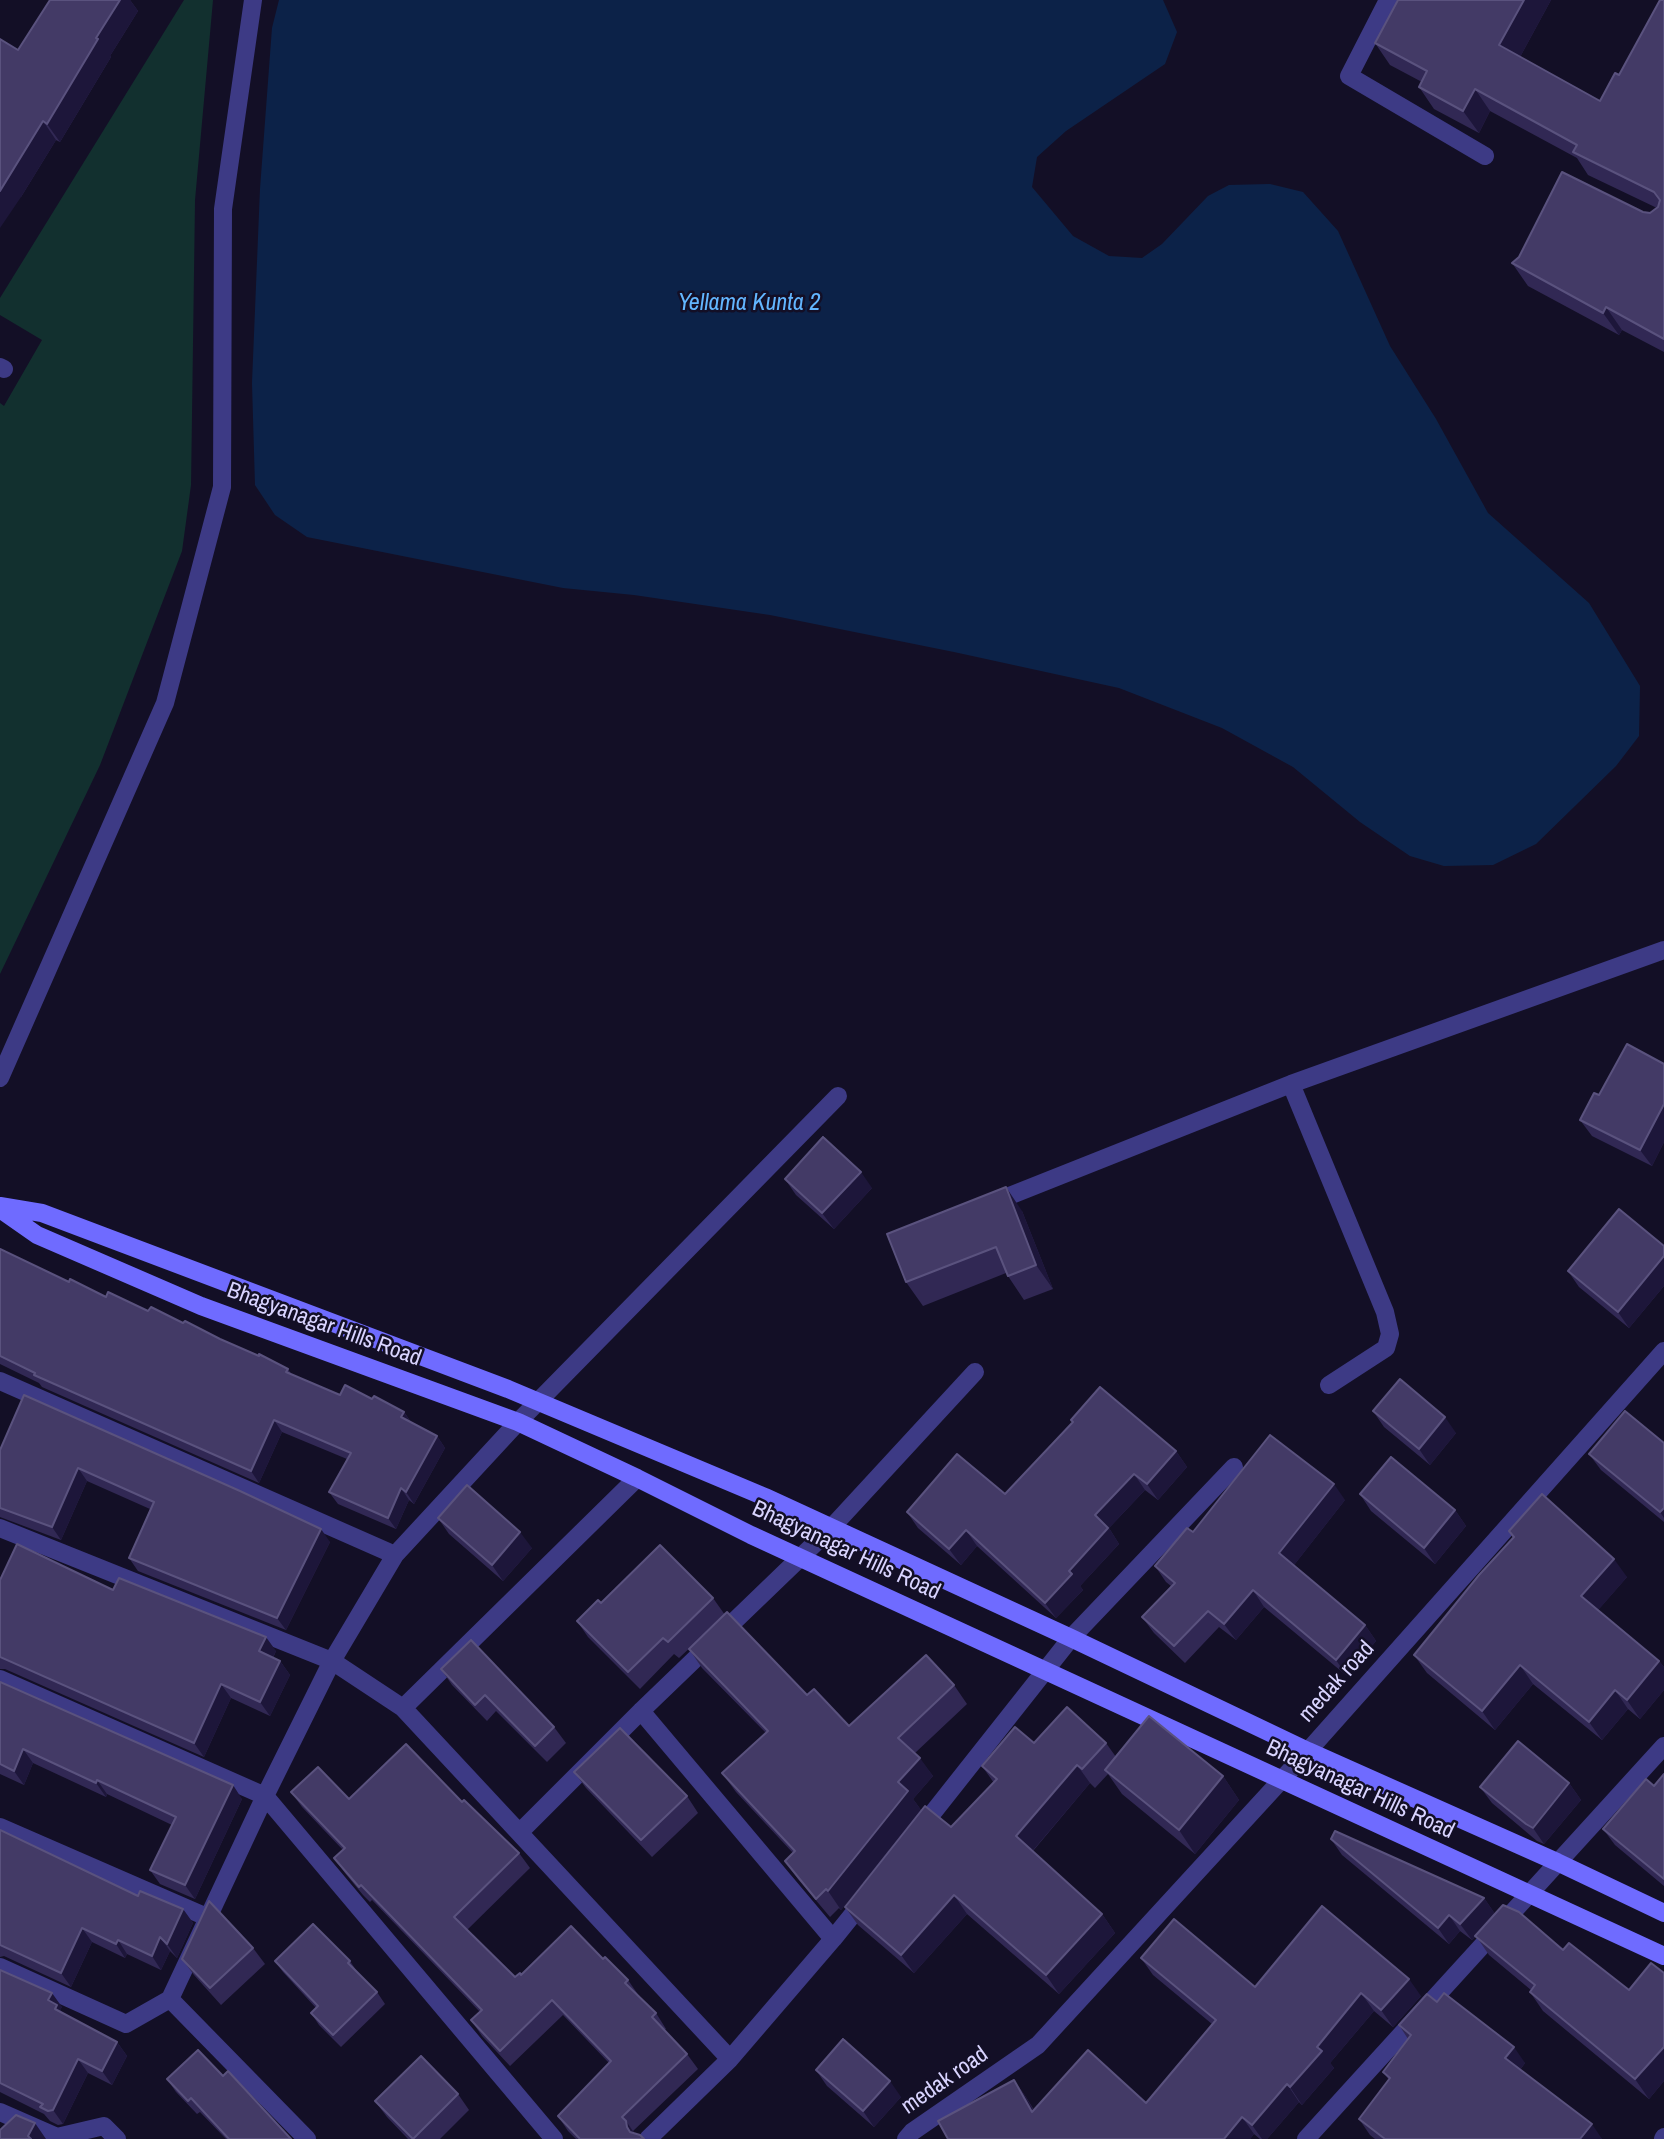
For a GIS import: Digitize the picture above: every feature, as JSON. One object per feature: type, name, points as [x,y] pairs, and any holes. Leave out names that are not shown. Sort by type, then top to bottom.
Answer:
[{"type":"main road","name":"Bhagyanagar Hills Road","points":[[0,1208],[41,1213],[538,1402],[832,1527],[1308,1751],[1557,1862],[1664,1913]]},
{"type":"main road","name":"Bhagyanagar Hills Road","points":[[0,1208],[37,1235],[201,1306],[518,1422],[751,1535],[1664,1956]]},
{"type":"street","points":[[0,1078],[164,703],[222,487],[223,209],[253,0]]},
{"type":"street","points":[[1388,0],[1349,76],[1485,156]]},
{"type":"street","points":[[980,1208],[1291,1084],[1664,950]]},
{"type":"street","points":[[1291,1084],[1385,1312],[1390,1334],[1386,1348],[1329,1385]]},
{"type":"street","points":[[0,1967],[126,2024],[170,1998],[332,1661],[395,1555],[518,1422],[838,1096]]},
{"type":"street","name":"medak road","points":[[906,2139],[912,2132],[1038,2045],[1281,1781],[1664,1351]]},
{"type":"street","points":[[520,1832],[832,1527],[975,1372]]},
{"type":"street","points":[[0,1381],[395,1555]]},
{"type":"street","points":[[910,1842],[1071,1638],[1234,1467]]},
{"type":"street","points":[[403,1708],[637,1478]]},
{"type":"street","points":[[0,1528],[332,1661],[403,1708],[730,2059]]},
{"type":"street","points":[[0,1679],[265,1796],[554,2139]]},
{"type":"street","points":[[641,1711],[833,1939]]},
{"type":"street","points":[[1306,2139],[1664,1746]]},
{"type":"street","points":[[0,1827],[209,1918]]},
{"type":"street","points":[[648,2139],[730,2059],[876,1885]]},
{"type":"street","points":[[170,1998],[307,2139]]},
{"type":"street","points":[[0,2112],[57,2137],[104,2126],[117,2139]]},
{"type":"street","points":[[13,2139],[27,2124]]},
{"type":"green space","points":[[184,0],[213,0],[195,200],[191,485],[182,551],[100,765],[0,974],[0,403],[4,406],[42,340],[0,315],[0,298]]},
{"type":"water","name":"Yellama Kunta 2","points":[[279,0],[1163,0],[1177,32],[1165,64],[1066,131],[1037,157],[1032,187],[1073,236],[1109,256],[1142,258],[1162,244],[1208,196],[1229,185],[1270,184],[1303,192],[1338,231],[1390,346],[1436,419],[1488,513],[1589,603],[1640,686],[1639,736],[1616,766],[1536,844],[1493,865],[1444,866],[1410,856],[1360,822],[1293,767],[1222,728],[1119,688],[770,615],[634,595],[563,588],[307,537],[275,515],[255,485],[252,383],[260,189],[272,28]]},
{"type":"building","points":[[50,0],[120,0],[47,124],[43,121],[0,191],[0,39],[18,50]]},
{"type":"building","points":[[1398,0],[1524,0],[1499,45],[1600,101],[1615,73],[1619,75],[1660,0],[1664,0],[1664,339],[1606,307],[1603,313],[1512,263],[1519,257],[1562,172],[1643,212],[1650,213],[1658,207],[1660,200],[1654,192],[1573,152],[1577,145],[1475,89],[1463,111],[1419,87],[1427,71],[1375,43]]},
{"type":"building","points":[[1627,1044],[1664,1064],[1664,1104],[1640,1150],[1580,1120],[1594,1093],[1599,1095]]},
{"type":"building","points":[[823,1137],[861,1172],[822,1213],[785,1179]]},
{"type":"building","points":[[1006,1187],[1036,1265],[1008,1276],[996,1247],[906,1282],[887,1234]]},
{"type":"building","points":[[1619,1209],[1664,1246],[1664,1256],[1618,1312],[1568,1271]]},
{"type":"building","points":[[0,1249],[106,1297],[108,1292],[148,1311],[151,1307],[183,1323],[185,1321],[220,1339],[259,1354],[288,1369],[286,1372],[340,1395],[345,1385],[372,1399],[374,1396],[404,1412],[401,1417],[437,1436],[406,1492],[401,1488],[388,1518],[329,1492],[351,1453],[274,1420],[251,1471],[34,1375],[35,1373],[0,1356]]},
{"type":"building","points":[[1400,1379],[1445,1417],[1419,1449],[1373,1411]]},
{"type":"building","points":[[1100,1387],[1176,1451],[1147,1484],[1134,1474],[1095,1515],[1108,1528],[1069,1571],[1072,1574],[1045,1603],[966,1530],[949,1549],[907,1512],[957,1454],[1005,1494],[1073,1422],[1071,1420]]},
{"type":"building","points":[[24,1395],[321,1529],[277,1618],[129,1558],[154,1502],[78,1468],[52,1527],[0,1508],[0,1450]]},
{"type":"building","points":[[1625,1411],[1664,1443],[1664,1508],[1660,1512],[1589,1454]]},
{"type":"building","points":[[1270,1435],[1334,1484],[1279,1553],[1365,1625],[1336,1660],[1253,1590],[1224,1624],[1208,1611],[1174,1646],[1142,1617],[1175,1583],[1155,1566],[1187,1528],[1193,1532]]},
{"type":"building","points":[[1391,1457],[1455,1510],[1424,1548],[1360,1494]]},
{"type":"building","points":[[467,1485],[520,1532],[492,1565],[438,1518]]},
{"type":"building","points":[[1542,1494],[1614,1559],[1581,1596],[1659,1661],[1627,1700],[1615,1690],[1589,1722],[1520,1665],[1482,1711],[1414,1655],[1479,1575],[1514,1537],[1509,1531]]},
{"type":"building","points":[[17,1544],[113,1590],[119,1578],[266,1637],[259,1651],[280,1661],[260,1702],[221,1684],[194,1743],[0,1657],[0,1580]]},
{"type":"building","points":[[660,1545],[713,1598],[668,1642],[663,1638],[628,1672],[577,1621],[598,1600],[601,1603]]},
{"type":"building","points":[[727,1612],[807,1695],[814,1689],[849,1726],[926,1655],[954,1685],[898,1738],[920,1758],[898,1782],[908,1791],[828,1891],[826,1889],[816,1899],[785,1861],[795,1851],[722,1773],[768,1731],[689,1649]]},
{"type":"building","points":[[471,1640],[554,1727],[535,1746],[485,1695],[475,1705],[441,1669]]},
{"type":"building","points":[[0,1682],[233,1785],[185,1885],[150,1870],[176,1817],[23,1749],[14,1771],[0,1764]]},
{"type":"building","points":[[1067,1707],[1106,1743],[1082,1769],[1077,1765],[1016,1836],[1102,1914],[1046,1975],[954,1895],[901,1955],[845,1907],[925,1806],[951,1827],[997,1779],[982,1766],[1015,1727],[1034,1743]]},
{"type":"building","points":[[1149,1716],[1223,1776],[1179,1830],[1105,1770]]},
{"type":"building","points":[[620,1728],[687,1796],[641,1840],[574,1772]]},
{"type":"building","points":[[1518,1741],[1569,1783],[1533,1828],[1480,1787]]},
{"type":"building","points":[[406,1744],[462,1802],[464,1800],[519,1853],[454,1917],[515,1977],[520,1973],[521,1975],[571,1926],[628,1980],[625,1983],[656,2013],[652,2017],[687,2054],[622,2117],[630,2132],[644,2139],[580,2139],[558,2116],[611,2061],[552,2000],[500,2051],[471,2020],[482,2010],[361,1885],[359,1887],[334,1858],[345,1848],[291,1792],[318,1767],[349,1799]]},
{"type":"building","points":[[1664,1774],[1664,1879],[1603,1829],[1646,1779],[1654,1786]]},
{"type":"building","points":[[0,1830],[138,1896],[140,1891],[183,1909],[167,1944],[160,1937],[152,1956],[118,1940],[116,1944],[82,1928],[61,1973],[0,1945]]},
{"type":"building","points":[[1335,1831],[1484,1898],[1460,1924],[1449,1915],[1438,1928],[1331,1839]]},
{"type":"building","points":[[209,1901],[253,1948],[210,1988],[182,1959]]},
{"type":"building","points":[[1503,1905],[1519,1912],[1563,1950],[1569,1943],[1629,1990],[1651,1963],[1664,1973],[1664,2047],[1635,2079],[1530,1992],[1535,1985],[1475,1936]]},
{"type":"building","points":[[1322,1906],[1409,1979],[1381,2010],[1361,1993],[1317,2047],[1322,2051],[1290,2087],[1287,2084],[1252,2125],[1242,2117],[1224,2139],[948,2139],[938,2121],[1014,2080],[1032,2112],[1088,2050],[1146,2103],[1216,2020],[1141,1958],[1174,1919],[1255,1987]]},
{"type":"building","points":[[313,1924],[377,1992],[333,2035],[311,2013],[318,2006],[275,1961]]},
{"type":"building","points":[[0,1970],[52,1993],[48,2000],[57,2005],[55,2009],[117,2042],[102,2071],[78,2059],[53,2110],[40,2107],[43,2104],[0,2083]]},
{"type":"building","points":[[1444,1993],[1514,2047],[1505,2058],[1592,2124],[1580,2139],[1385,2139],[1359,2119],[1390,2078],[1383,2072],[1411,2035],[1399,2025],[1427,1994],[1437,2002]]},
{"type":"building","points":[[843,2039],[890,2081],[863,2111],[816,2070]]},
{"type":"building","points":[[198,2050],[223,2076],[228,2071],[291,2139],[229,2139],[191,2098],[188,2101],[167,2079]]},
{"type":"building","points":[[421,2056],[458,2094],[413,2139],[375,2101]]},
{"type":"building","points":[[16,2115],[35,2123],[28,2136],[31,2139],[0,2139],[0,2130]]}]
